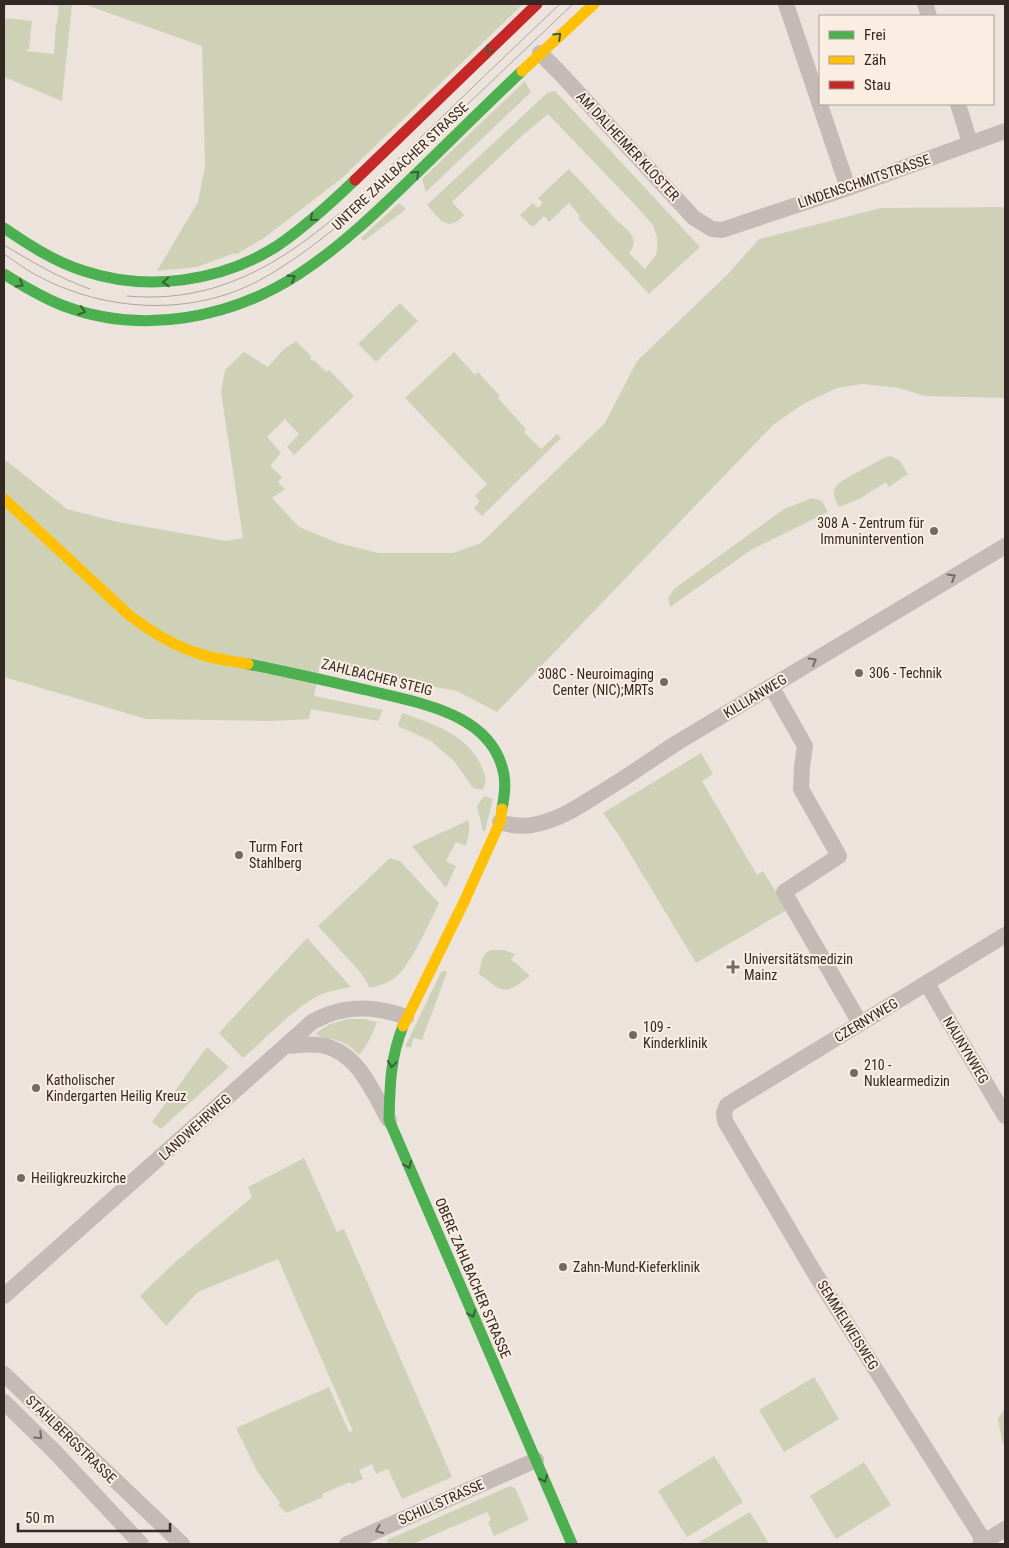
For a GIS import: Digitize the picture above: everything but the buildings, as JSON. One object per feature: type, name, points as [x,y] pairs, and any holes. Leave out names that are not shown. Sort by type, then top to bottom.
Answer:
[{"type":"street","name":"UNTERE ZAHLBACHER STRASSE","points":[[4,228],[58,260],[106,277],[126,280],[164,282],[184,280],[210,275],[245,263],[297,232],[349,186],[537,4]]},
{"type":"street","name":"UNTERE ZAHLBACHER STRASSE","points":[[4,274],[37,294],[66,306],[96,315],[147,321],[178,319],[232,307],[274,289],[349,237],[540,53],[594,4]]},
{"type":"street","points":[[786,4],[819,102]]},
{"type":"street","name":"AM DALHEIMER KLOSTER","points":[[540,53],[694,218],[712,229],[722,230]]},
{"type":"street","points":[[820,105],[848,188]]},
{"type":"street","points":[[958,105],[970,143]]},
{"type":"street","name":"LINDENSCHMITSTRASSE","points":[[722,230],[848,188],[1005,131]]},
{"type":"street","name":"ZAHLBACHER STEIG","points":[[4,499],[129,615],[173,644],[199,654],[298,674],[432,706],[459,717],[484,736],[496,752],[504,774],[505,790],[500,822],[464,902],[406,1017]]},
{"type":"street","name":"KILLIANWEG","points":[[500,822],[512,826],[536,825],[558,818],[581,806],[675,744],[1005,546]]},
{"type":"street","points":[[771,686],[805,746],[801,789],[839,856],[784,892],[860,1023]]},
{"type":"street","name":"CZERNYWEG","points":[[727,1105],[1005,935]]},
{"type":"street","name":"NAUNYNWEG","points":[[927,984],[1005,1116]]},
{"type":"street","name":"LANDWEHRWEG","points":[[4,1296],[312,1022],[340,1010],[364,1008],[392,1012],[406,1017]]},
{"type":"street","name":"OBERE ZAHLBACHER STRASSE","points":[[406,1017],[394,1051],[390,1078],[389,1120],[572,1544]]},
{"type":"street","points":[[286,1046],[325,1046],[337,1050],[344,1055],[358,1067],[389,1120]]},
{"type":"street","name":"SEMMELWEISWEG","points":[[727,1105],[724,1113],[725,1121],[730,1130],[814,1272],[982,1543]]},
{"type":"street","name":"STAHLBERGSTRASSE","points":[[4,1374],[182,1544]]},
{"type":"street","name":"STAHLBERGSTRASSE","points":[[4,1402],[54,1451],[141,1544]]},
{"type":"street","name":"SCHILLSTRASSE","points":[[347,1544],[536,1460]]},
{"type":"street","points":[[982,1543],[1005,1529]]},
{"type":"green space","points":[[4,4],[6,4],[4,22]]},
{"type":"green space","points":[[40,4],[72,4],[62,101],[4,77],[4,22],[6,18],[32,21],[29,50],[24,51],[54,54],[59,6]]},
{"type":"green space","points":[[83,4],[523,4],[342,178],[264,238],[235,255],[235,253],[197,267],[157,271],[198,202],[205,166],[202,46]]},
{"type":"green space","points":[[525,81],[531,92],[426,192],[422,179]]},
{"type":"green space","points":[[555,91],[700,247],[649,294],[578,218],[580,216],[569,203],[549,222],[544,216],[534,226],[531,226],[520,215],[533,203],[538,208],[543,203],[538,198],[569,169],[630,233],[634,244],[629,253],[645,269],[656,255],[657,238],[653,225],[548,114],[452,202],[464,215],[458,220],[448,224],[440,220],[427,205],[547,93]]},
{"type":"green space","points":[[399,203],[406,209],[364,241],[361,238]]},
{"type":"green space","points":[[1005,207],[1005,398],[925,396],[899,388],[863,384],[837,388],[803,404],[773,425],[497,712],[457,691],[419,684],[321,660],[314,696],[383,710],[378,721],[311,709],[309,719],[272,721],[146,719],[4,677],[4,459],[67,509],[118,522],[226,541],[243,538],[221,392],[225,370],[244,352],[268,367],[284,349],[296,341],[312,357],[310,359],[312,361],[314,360],[326,372],[329,370],[354,396],[294,455],[287,447],[299,434],[285,419],[267,437],[281,453],[270,466],[282,477],[278,482],[285,489],[272,498],[299,527],[338,543],[379,553],[453,553],[481,543],[605,423],[637,361],[727,275],[759,239],[881,208]]},
{"type":"green space","points":[[400,303],[418,321],[376,362],[358,344]]},
{"type":"green space","points":[[454,352],[475,375],[478,372],[500,396],[498,398],[526,429],[524,432],[541,449],[557,434],[561,438],[482,516],[474,508],[480,501],[475,496],[487,484],[405,398]]},
{"type":"green space","points":[[891,456],[900,461],[908,474],[889,487],[886,482],[861,498],[839,507],[834,494],[837,485],[845,479]]},
{"type":"green space","points":[[812,498],[822,501],[828,512],[751,550],[670,607],[668,598],[674,589],[784,509]]},
{"type":"green space","points":[[402,713],[449,732],[469,747],[484,774],[485,782],[482,790],[473,788],[454,761],[431,741],[398,726]]},
{"type":"green space","points":[[701,753],[713,774],[702,781],[757,875],[763,871],[787,910],[696,963],[620,837],[603,813]]},
{"type":"green space","points":[[484,796],[493,799],[485,831],[483,831],[477,806]]},
{"type":"green space","points":[[469,820],[466,846],[456,842],[446,861],[456,866],[446,888],[412,846]]},
{"type":"green space","points":[[390,858],[400,861],[439,903],[404,968],[392,980],[370,988],[361,973],[318,926]]},
{"type":"green space","points":[[307,938],[351,987],[334,990],[309,1001],[289,1016],[243,1058],[219,1033]]},
{"type":"green space","points":[[491,950],[504,950],[515,954],[511,960],[530,976],[509,989],[504,990],[494,985],[479,974],[483,956]]},
{"type":"green space","points":[[441,972],[447,972],[422,1040],[413,1038],[411,1047],[405,1047]]},
{"type":"green space","points":[[348,1019],[364,1019],[377,1022],[369,1040],[359,1055],[342,1042],[323,1038],[316,1034],[330,1024]]},
{"type":"green space","points":[[207,1047],[229,1067],[161,1129],[152,1122]]},
{"type":"green space","points":[[304,1158],[337,1232],[344,1229],[452,1477],[402,1499],[388,1469],[376,1474],[372,1464],[359,1470],[363,1479],[352,1484],[350,1482],[322,1494],[323,1497],[286,1513],[278,1505],[280,1503],[257,1471],[236,1428],[329,1387],[349,1432],[353,1431],[278,1259],[198,1292],[166,1326],[140,1296],[173,1264],[252,1197],[248,1187]]},
{"type":"green space","points":[[814,1377],[839,1419],[784,1452],[759,1410]]},
{"type":"green space","points":[[1005,1408],[1005,1447],[998,1419]]},
{"type":"green space","points":[[714,1456],[743,1502],[687,1537],[658,1491]]},
{"type":"green space","points":[[864,1462],[891,1505],[836,1539],[810,1496]]},
{"type":"green space","points":[[510,1486],[515,1488],[529,1520],[494,1536],[488,1522],[491,1520],[487,1512],[413,1544],[388,1544],[387,1540]]},
{"type":"green space","points":[[750,1512],[769,1544],[696,1544]]},
{"type":"tram line","points":[[127,296],[173,296],[215,288],[253,272],[290,252],[357,198],[560,4]]},
{"type":"tram line","points":[[4,254],[37,276],[68,289],[94,298],[122,303],[150,305],[206,300],[258,281],[295,259],[351,215],[573,4]]},
{"type":"tram line","points":[[4,245],[57,275],[90,289]]},
{"type":"traffic: fast","points":[[4,274],[33,292],[64,306],[94,315],[124,320],[185,318],[215,312],[244,302],[299,274],[361,226],[522,71]]},
{"type":"traffic: fast","points":[[4,228],[53,258],[84,271],[133,281],[183,280],[232,268],[277,246],[317,215],[355,180]]},
{"type":"traffic: fast","points":[[248,664],[408,700],[450,714],[469,724],[485,737],[497,754],[505,779],[502,809]]},
{"type":"traffic: fast","points":[[403,1026],[393,1061],[389,1120],[572,1544]]},
{"type":"traffic: slow","points":[[522,71],[594,4]]},
{"type":"traffic: slow","points":[[4,499],[129,615],[145,627],[188,650],[209,657],[248,664]]},
{"type":"traffic: slow","points":[[403,1026],[464,902],[500,822],[502,809]]},
{"type":"traffic: jam","points":[[355,180],[537,4]]},
{"type":"place","name":"308 A - Zentrum für Immunintervention","points":[[934,531]]},
{"type":"place","name":"306 - Technik","points":[[859,673]]},
{"type":"place","name":"308C - Neuroimaging Center (NIC);MRTs","points":[[664,682]]},
{"type":"place","name":"Turm Fort Stahlberg","points":[[239,855]]},
{"type":"place","name":"Universitätsmedizin Mainz","points":[[733,967]]},
{"type":"place","name":"109 - Kinderklinik","points":[[633,1035]]},
{"type":"place","name":"210 - Nuklearmedizin","points":[[854,1073]]},
{"type":"place","name":"Katholischer Kindergarten Heilig Kreuz","points":[[36,1088]]},
{"type":"place","name":"Heiligkreuzkirche","points":[[21,1178]]},
{"type":"place","name":"Zahn-Mund-Kieferklinik","points":[[563,1267]]}]
